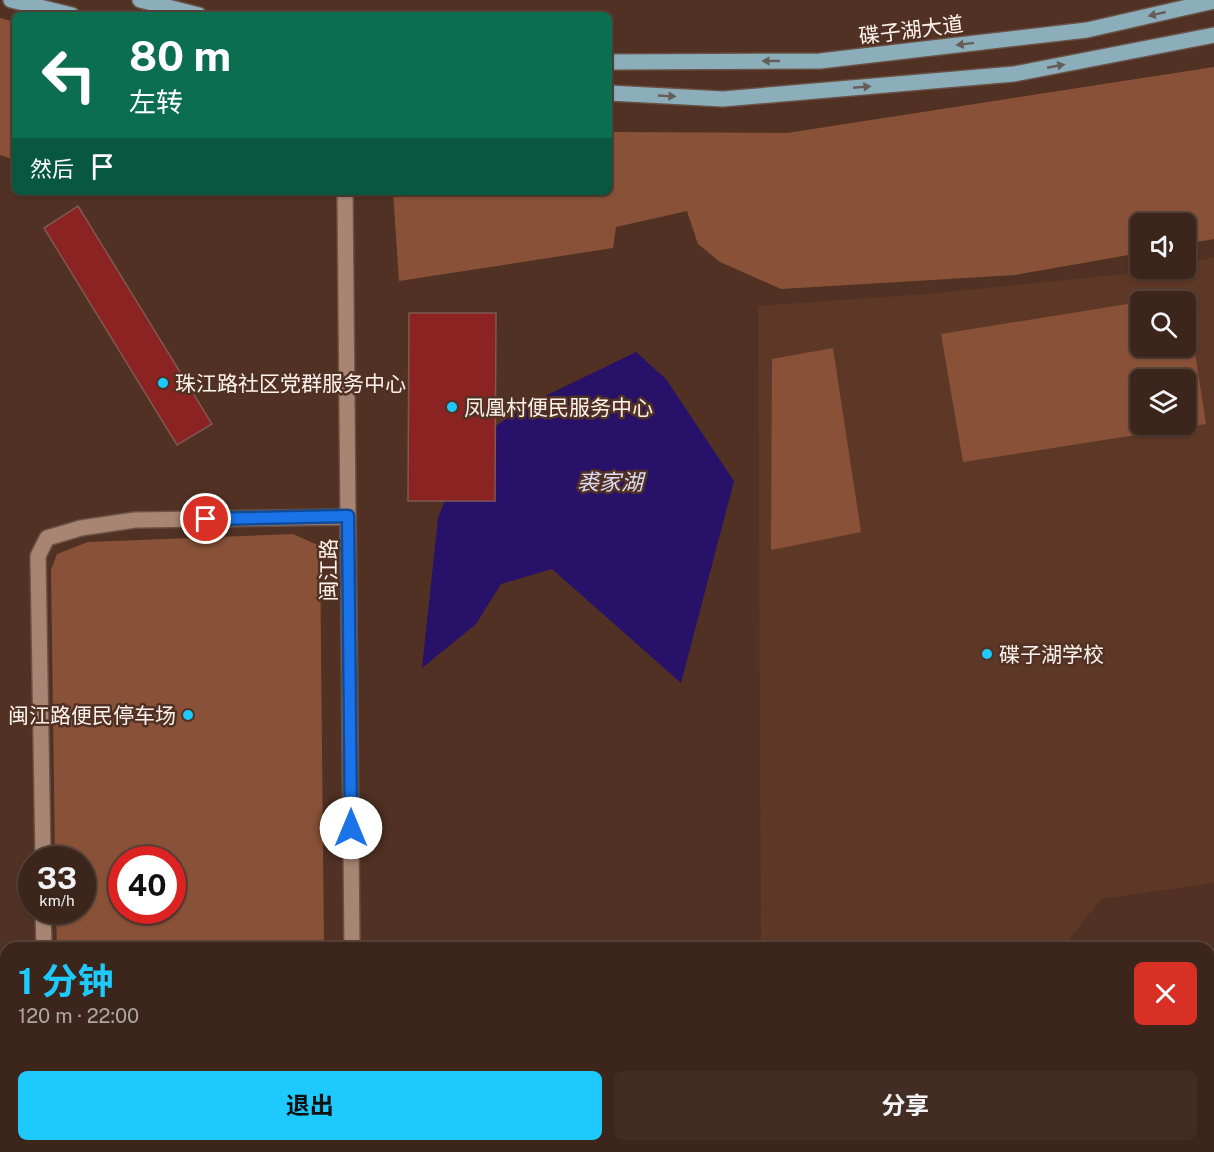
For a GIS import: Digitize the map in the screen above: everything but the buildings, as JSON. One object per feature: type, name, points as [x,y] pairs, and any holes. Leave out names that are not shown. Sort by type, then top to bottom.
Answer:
[{"type":"main road","points":[[11,0],[60,12]]},
{"type":"main road","points":[[140,0],[187,12]]},
{"type":"main road","name":"碟子湖大道","points":[[612,62],[820,61],[1087,30],[1214,1]]},
{"type":"main road","points":[[612,93],[723,99],[1014,74],[1214,35]]},
{"type":"street","name":"闽江路","points":[[345,195],[352,942]]},
{"type":"street","points":[[43,846],[38,556],[47,538],[81,528],[135,520],[348,516]]},
{"type":"street","points":[[43,924],[44,942]]},
{"type":"shaded area","points":[[0,18],[12,21],[12,159],[0,155]]},
{"type":"shaded area","points":[[1214,67],[1214,239],[1196,242],[1196,213],[1130,213],[1130,255],[1015,275],[781,289],[720,262],[698,244],[687,211],[616,227],[613,248],[399,281],[393,195],[612,195],[612,132],[787,133]]},
{"type":"shaded area","name":"碟子湖学校","points":[[1214,257],[1214,883],[1101,899],[1068,941],[761,942],[758,306],[926,294],[1130,273],[1130,279],[1196,279],[1196,261]]},
{"type":"shaded area","points":[[1130,304],[1130,357],[1196,357],[1206,424],[1196,426],[1196,369],[1130,369],[1130,435],[1136,435],[963,462],[941,334]]},
{"type":"shaded area","points":[[833,348],[861,532],[771,550],[772,359]]},
{"type":"shaded area","name":"闽江路便民停车场","points":[[293,534],[320,546],[324,942],[57,942],[56,924],[96,924],[96,846],[55,846],[51,570],[57,554],[88,542]]},
{"type":"water","name":"裘家湖","points":[[636,352],[666,379],[734,481],[681,683],[552,569],[501,584],[476,624],[422,668],[438,518],[458,467],[488,431],[533,402]]},
{"type":"place","name":"珠江路社区党群服务中心","points":[[163,383]]},
{"type":"place","name":"凤凰村便民服务中心","points":[[452,407]]},
{"type":"place","name":"碟子湖学校","points":[[987,654]]},
{"type":"place","name":"闽江路便民停车场","points":[[188,715]]},
{"type":"route","points":[[206,519],[348,516],[351,828]]}]
